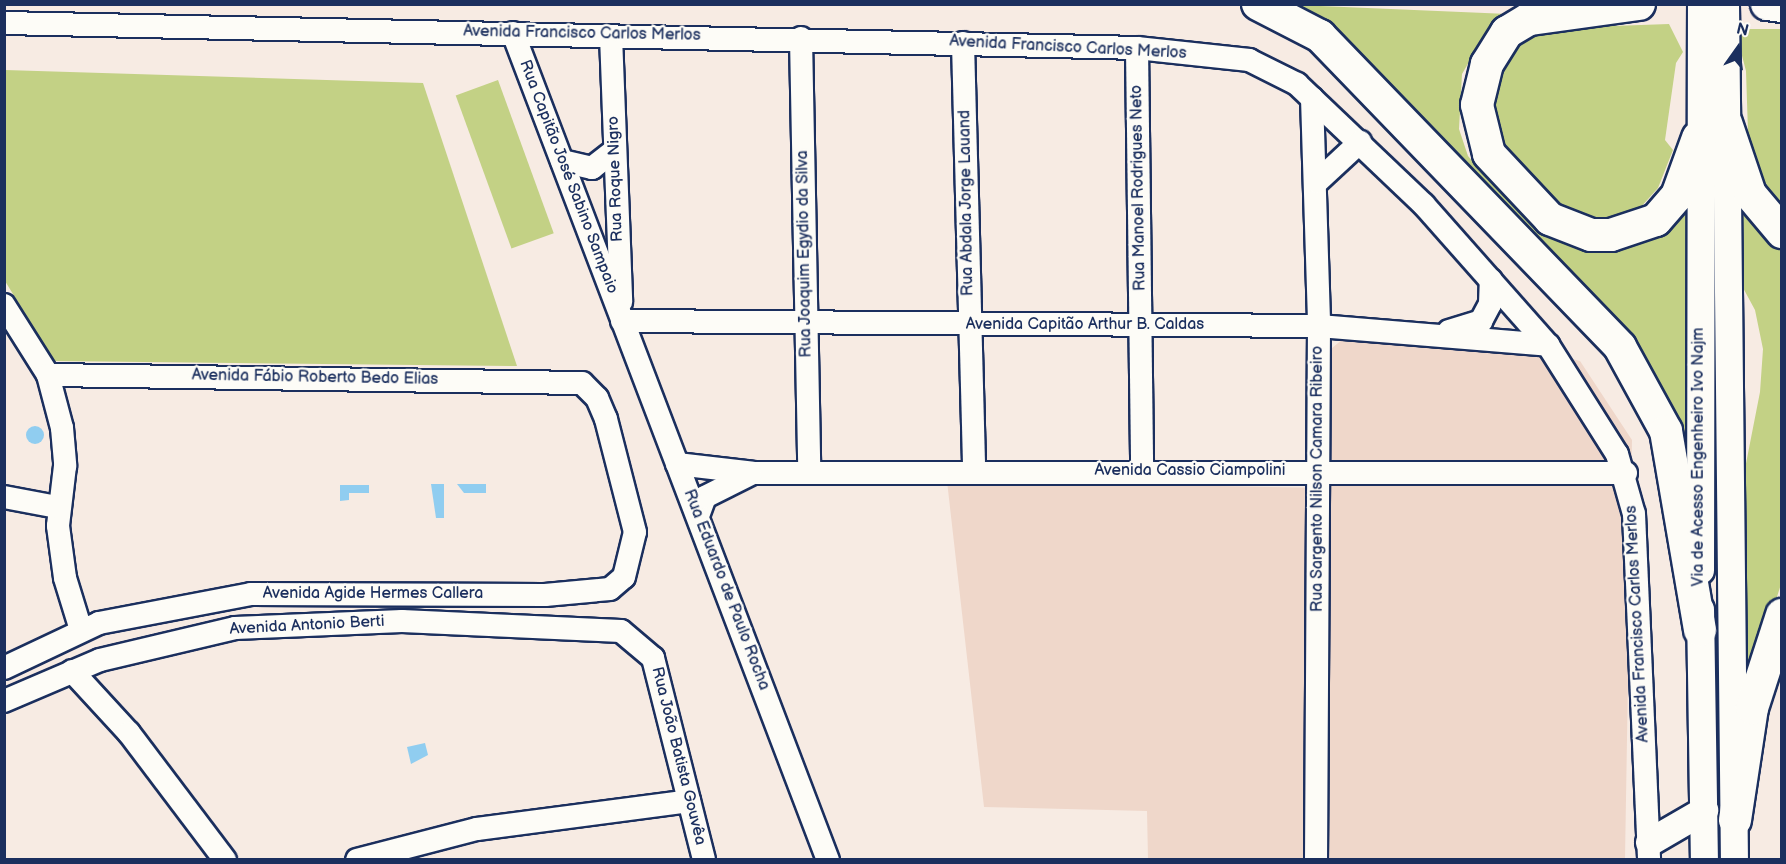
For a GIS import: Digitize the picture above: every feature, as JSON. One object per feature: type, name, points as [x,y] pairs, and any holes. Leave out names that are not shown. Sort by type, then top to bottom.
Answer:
[{"type":"highway","points":[[1258,4],[1320,36],[1620,347],[1666,430],[1700,630]]},
{"type":"highway","points":[[1639,4],[1529,19],[1508,32],[1487,64],[1478,105],[1489,154],[1550,219],[1591,235],[1611,235],[1656,220],[1677,196],[1698,138]]},
{"type":"highway","points":[[1767,4],[1782,6]]},
{"type":"highway","points":[[1726,123],[1750,194],[1782,232]]},
{"type":"highway","points":[[1735,820],[1752,708],[1782,615]]},
{"type":"main road","points":[[1701,4],[1712,55]]},
{"type":"main road","points":[[1712,55],[1725,4]]},
{"type":"main road","name":"Via de Acesso Engenheiro Ivo Najm","points":[[1704,860],[1700,630],[1698,138],[1712,55]]},
{"type":"main road","name":"Via de Acesso Engenheiro Ivo Najm","points":[[1712,55],[1726,123],[1734,860]]},
{"type":"main road","points":[[1649,851],[1704,810]]},
{"type":"street","name":"Avenida Francisco Carlos Merlos","points":[[4,23],[801,38],[1137,48],[1249,60],[1297,84],[1360,142],[1491,280],[1548,345],[1594,412],[1626,473],[1634,514],[1649,851]]},
{"type":"street","name":"Rua Capitão José Sabino Sampaio","points":[[513,33],[622,321]]},
{"type":"street","name":"Rua Roque Nigro","points":[[611,36],[622,321]]},
{"type":"street","name":"Rua Joaquim Egydio da Silva","points":[[801,38],[809,470]]},
{"type":"street","name":"Rua Abdala Jorge Lauand","points":[[963,43],[974,471]]},
{"type":"street","name":"Rua Manoel Rodrigues Neto","points":[[1137,48],[1143,471]]},
{"type":"street","name":"Rua Sargento Nilson Camara Ribeiro","points":[[1312,98],[1317,182],[1319,326],[1316,860]]},
{"type":"street","points":[[1317,182],[1360,142]]},
{"type":"street","points":[[561,161],[592,168],[615,150]]},
{"type":"street","points":[[1436,334],[1480,321],[1490,304],[1491,280]]},
{"type":"street","points":[[4,305],[48,375],[66,466],[57,507],[65,578],[81,630]]},
{"type":"street","name":"Avenida Capitão Arthur B. Caldas","points":[[622,321],[1319,326],[1548,345]]},
{"type":"street","name":"Rua Eduardo de Paulo Rocha","points":[[622,321],[828,860]]},
{"type":"street","name":"Avenida Fábio Roberto Bedo Elias","points":[[48,375],[582,383],[597,398],[606,419],[635,532],[624,577],[610,589]]},
{"type":"street","points":[[677,464],[755,473]]},
{"type":"street","name":"Avenida Cassio Ciampolini","points":[[755,473],[809,470],[1626,473]]},
{"type":"street","points":[[698,516],[705,498],[722,485],[755,473]]},
{"type":"street","points":[[4,497],[57,507]]},
{"type":"street","name":"Avenida Agide Hermes Callera","points":[[4,668],[81,630],[251,594],[545,595],[610,589]]},
{"type":"street","name":"Avenida Antonio Berti","points":[[4,701],[72,671],[157,642],[312,622],[402,621],[621,631]]},
{"type":"street","name":"Rua João Batista Gouvêa","points":[[621,631],[653,658],[704,860]]},
{"type":"street","points":[[72,671],[129,733],[225,860]]},
{"type":"street","points":[[357,860],[477,829],[689,801]]},
{"type":"shaded area","points":[[1344,338],[1528,347],[1580,361],[1632,440],[1625,859],[1148,859],[1147,811],[984,807],[947,481],[1328,488],[1331,349]]},
{"type":"green space","points":[[1297,5],[1508,14],[1487,31],[1462,74],[1459,129],[1468,156],[1487,179],[1548,233],[1610,243],[1687,182],[1688,517],[1658,396],[1328,24]]},
{"type":"green space","points":[[1669,24],[1683,52],[1676,63],[1665,140],[1673,150],[1658,188],[1640,208],[1615,221],[1581,222],[1549,209],[1492,147],[1486,100],[1495,72],[1528,29]]},
{"type":"green space","points":[[1735,29],[1781,29],[1781,221],[1749,163],[1746,71]]},
{"type":"green space","points":[[5,70],[423,83],[517,366],[54,361],[5,281]]},
{"type":"green space","points":[[498,80],[554,233],[511,249],[456,95]]},
{"type":"green space","points":[[1736,184],[1781,243],[1782,581],[1728,753],[1732,535],[1760,392],[1763,349],[1755,310],[1735,273]]},
{"type":"water","points":[[35,426],[41,429],[44,435],[41,441],[35,444],[29,441],[26,435],[29,429]]},
{"type":"water","points":[[431,484],[444,484],[444,518],[436,518]]},
{"type":"water","points":[[457,484],[486,484],[486,493],[464,493]]},
{"type":"water","points":[[340,485],[369,485],[369,493],[349,493],[349,500],[340,501]]},
{"type":"water","points":[[425,743],[428,755],[411,764],[407,747]]}]
